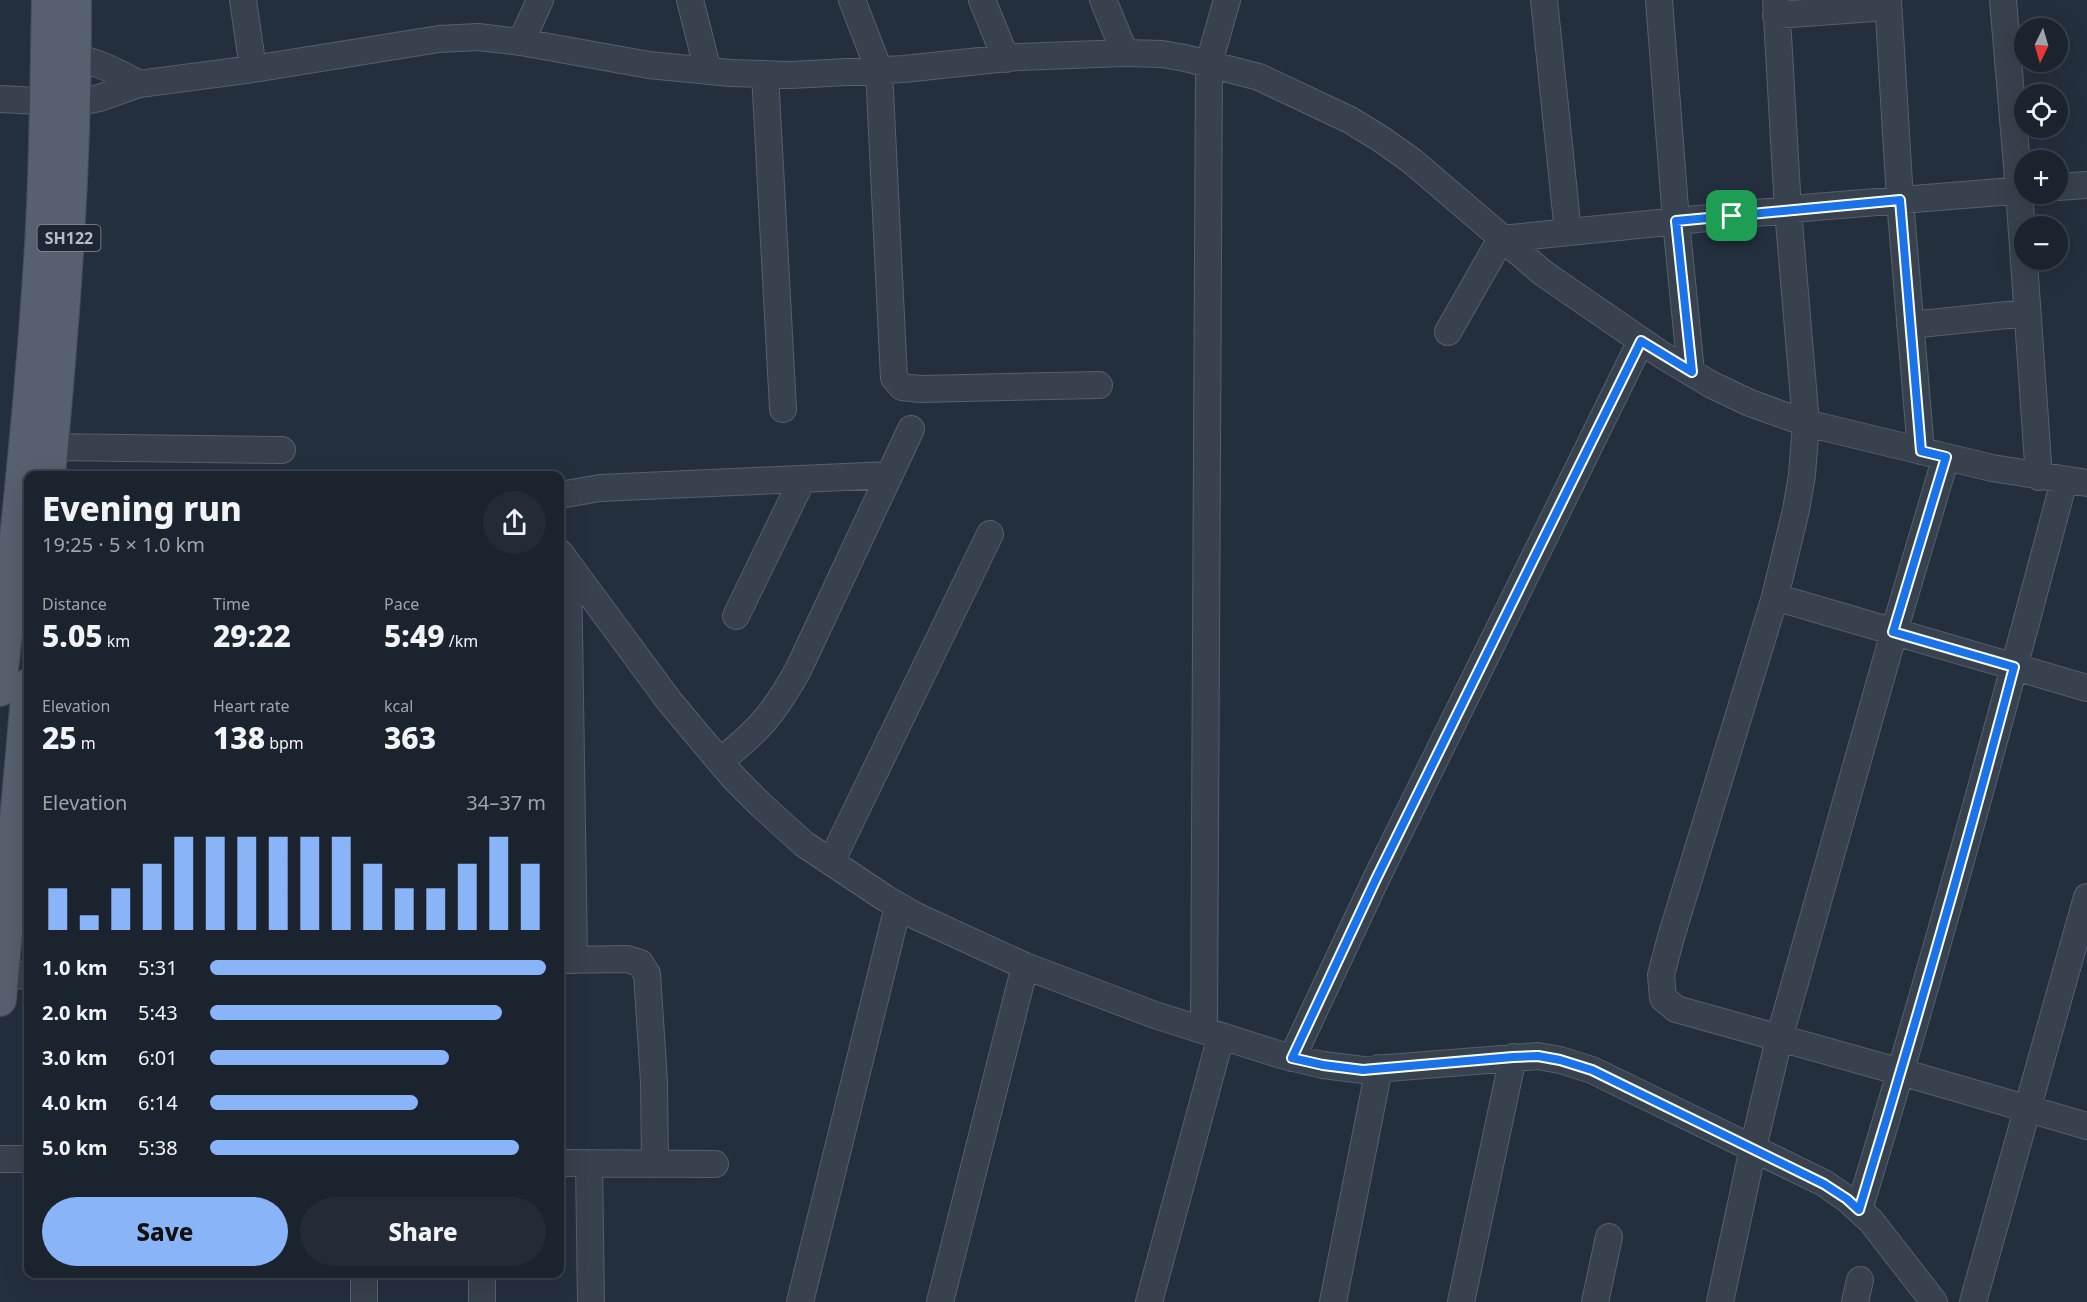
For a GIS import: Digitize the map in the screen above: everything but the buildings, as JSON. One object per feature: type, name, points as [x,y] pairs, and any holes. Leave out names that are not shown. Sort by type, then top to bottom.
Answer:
[{"type":"main road","name":"SH122","points":[[48,0],[61,56],[65,292],[51,461]]},
{"type":"main road","name":"SH122","points":[[61,56],[75,0]]},
{"type":"main road","name":"SH122","points":[[25,471],[40,259],[61,103]]},
{"type":"main road","name":"SH122","points":[[0,690],[5,586],[22,538],[24,488]]},
{"type":"main road","points":[[6,988],[24,763]]},
{"type":"street","points":[[243,0],[253,69]]},
{"type":"street","points":[[520,42],[540,0]]},
{"type":"street","points":[[690,0],[708,71]]},
{"type":"street","points":[[852,0],[879,70],[894,378],[902,387],[920,389],[1099,385]]},
{"type":"street","points":[[982,0],[1006,59]]},
{"type":"street","points":[[1103,0],[1125,53]]},
{"type":"street","points":[[1149,1302],[1212,1033],[1209,63],[1227,0]]},
{"type":"street","points":[[1544,0],[1568,232]]},
{"type":"street","points":[[1659,0],[1676,221],[1692,372]]},
{"type":"street","points":[[2003,0],[2018,150]]},
{"type":"street","points":[[1921,451],[1900,200],[1888,4],[1776,8],[1788,210],[1806,423],[1802,475],[1775,597],[1661,975],[1663,998],[1676,1009],[1901,1071],[2087,1126]]},
{"type":"street","points":[[0,99],[61,103],[99,98],[139,84],[253,69],[439,39],[478,37],[520,42],[649,65],[765,74],[879,70],[1006,59],[1125,53],[1162,54],[1235,69],[1270,81],[1366,129],[1412,161],[1543,273],[1641,341],[1712,385],[1749,404],[1806,423],[1946,457],[2039,477],[2076,482],[2014,667],[1971,828],[1859,1210]]},
{"type":"street","points":[[61,56],[103,65],[139,84]]},
{"type":"street","points":[[765,74],[783,409]]},
{"type":"street","points":[[2068,186],[2087,185]]},
{"type":"street","points":[[1501,239],[1788,210],[2014,191]]},
{"type":"street","points":[[2023,204],[2027,313],[2039,477]]},
{"type":"street","points":[[1448,332],[1501,239]]},
{"type":"street","points":[[1910,325],[2027,313]]},
{"type":"street","points":[[1292,1058],[1381,868],[1641,341]]},
{"type":"street","points":[[720,761],[757,731],[783,697],[798,670],[910,429]]},
{"type":"street","points":[[51,461],[282,450]]},
{"type":"street","points":[[1720,1302],[1779,1039],[1893,632],[1946,457]]},
{"type":"street","points":[[564,494],[600,488],[889,476]]},
{"type":"street","points":[[736,616],[802,480]]},
{"type":"street","points":[[831,862],[990,534]]},
{"type":"street","points":[[564,559],[670,702],[733,777],[782,826],[831,862],[898,906],[1025,966],[1155,1015],[1292,1058],[1347,1069],[1538,1056],[1592,1070],[1753,1148],[1824,1184],[1847,1199],[1871,1221],[1934,1302]]},
{"type":"street","points":[[564,559],[567,960],[627,959],[640,963],[647,974],[654,1081],[655,1164]]},
{"type":"street","points":[[1775,597],[2087,688]]},
{"type":"street","points":[[1973,1302],[2087,897]]},
{"type":"street","points":[[800,1302],[898,906]]},
{"type":"street","points":[[940,1302],[1025,966]]},
{"type":"street","points":[[1461,1302],[1513,1057]]},
{"type":"street","points":[[1333,1302],[1379,1068]]},
{"type":"street","points":[[0,1159],[24,1159]]},
{"type":"street","points":[[564,1163],[715,1164]]},
{"type":"street","points":[[588,1164],[591,1302]]},
{"type":"street","points":[[1595,1302],[1609,1238]]},
{"type":"street","points":[[364,1278],[364,1302]]},
{"type":"street","points":[[482,1278],[482,1302]]},
{"type":"route","points":[[1900,200],[1921,451],[1946,457],[1893,632],[2014,667],[1925,990],[1859,1210],[1824,1184],[1753,1148],[1592,1070],[1560,1060],[1538,1056],[1513,1057],[1363,1070],[1292,1058],[1376,879],[1641,341],[1662,356],[1692,372],[1676,221],[1732,216],[1900,200]]}]
